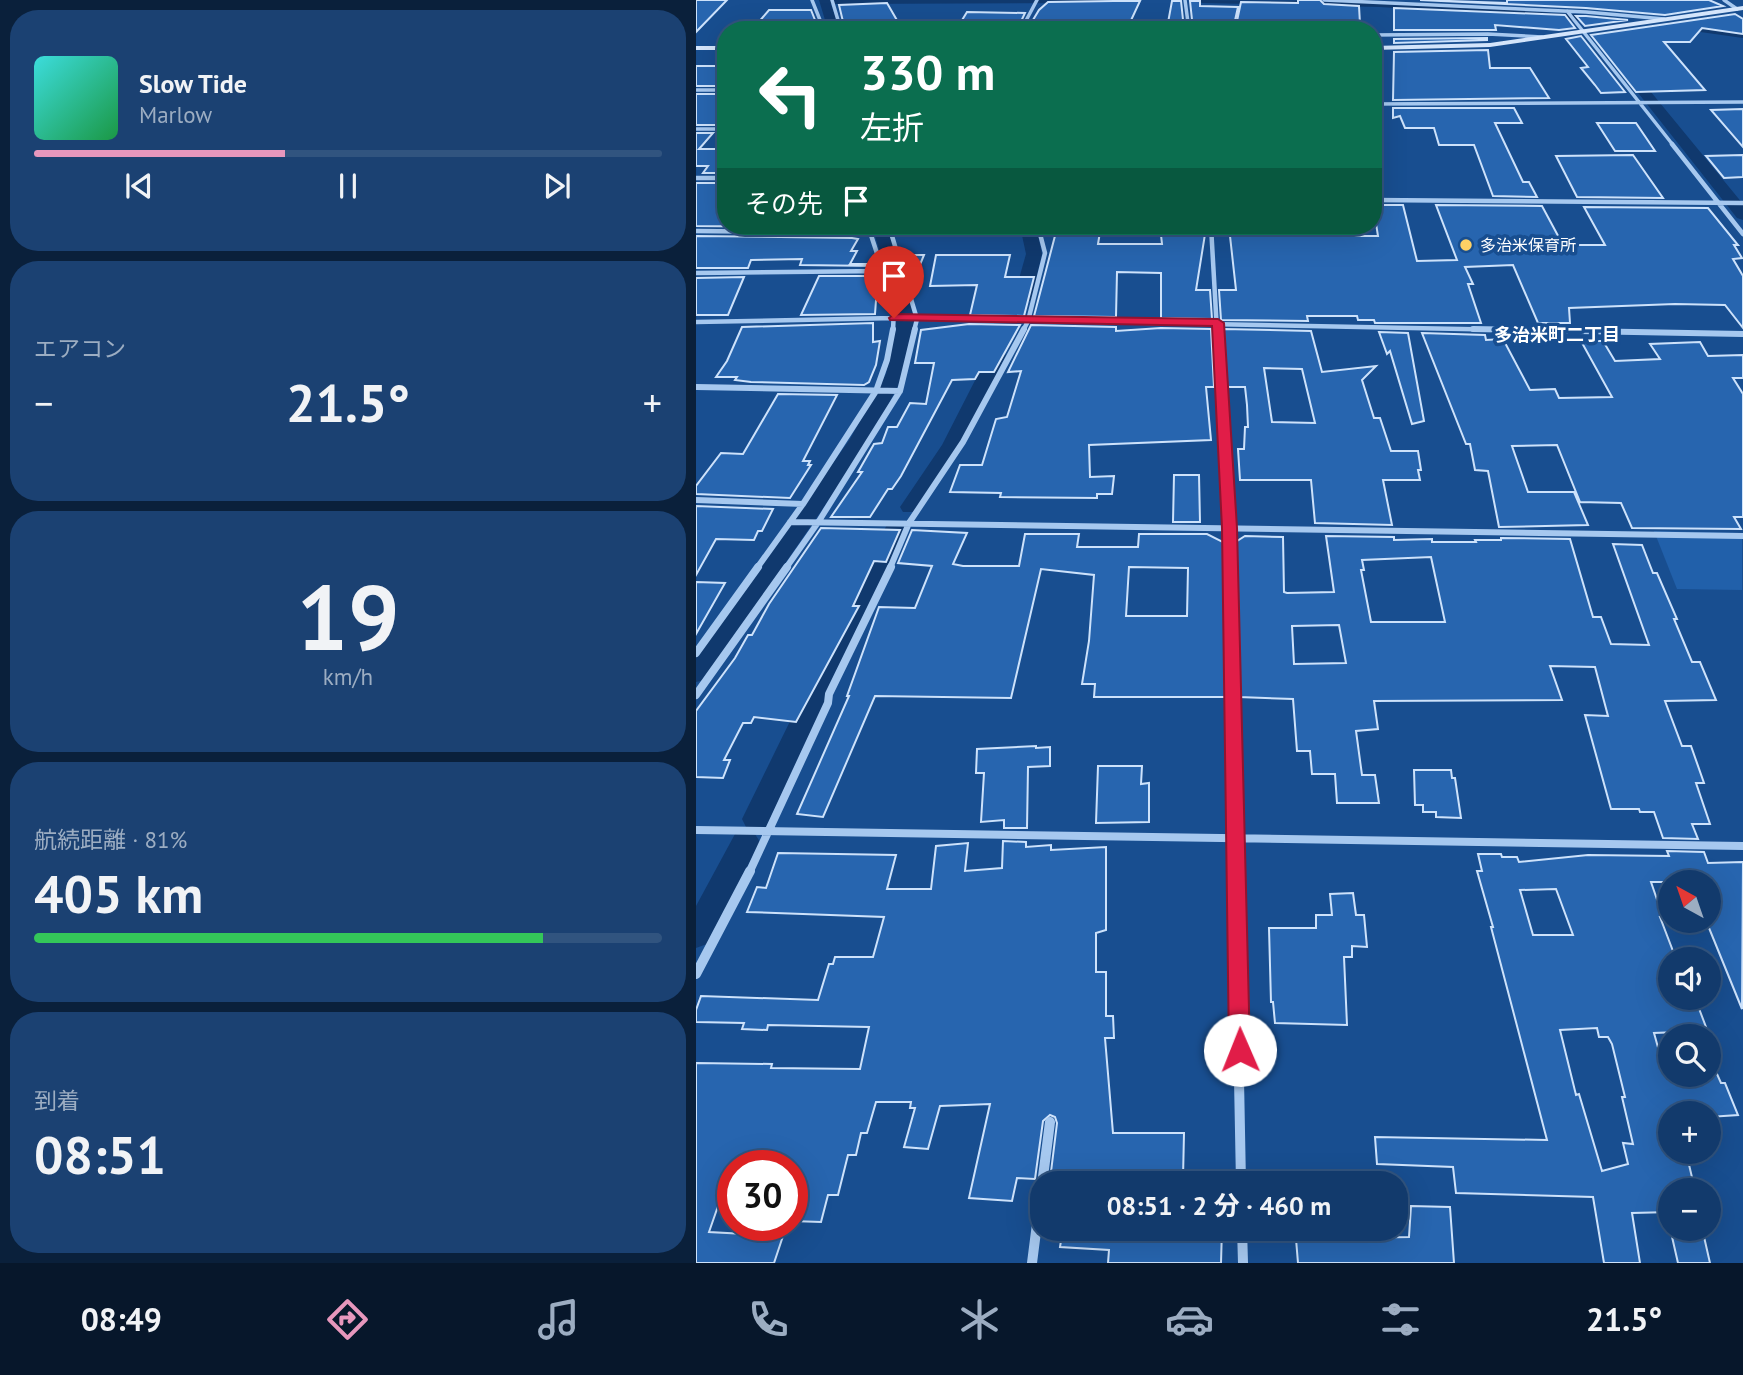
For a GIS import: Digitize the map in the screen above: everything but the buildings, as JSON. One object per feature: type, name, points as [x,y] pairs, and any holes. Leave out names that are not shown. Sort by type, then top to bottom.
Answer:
[{"type":"street","points":[[812,0],[820,21]]},
{"type":"street","points":[[1324,0],[1536,9],[1664,19]]},
{"type":"street","points":[[1527,0],[1536,9]]},
{"type":"street","points":[[1724,0],[1740,8]]},
{"type":"street","points":[[1026,21],[1037,1]]},
{"type":"street","points":[[1185,1],[1188,21]]},
{"type":"street","points":[[832,2],[838,21]]},
{"type":"street","points":[[1382,48],[1436,48],[1542,37],[1740,8]]},
{"type":"street","points":[[1567,11],[1742,234]]},
{"type":"street","points":[[1382,35],[1488,34],[1542,37]]},
{"type":"street","points":[[696,48],[717,48]]},
{"type":"street","points":[[696,90],[717,90]]},
{"type":"street","points":[[1382,104],[1742,102]]},
{"type":"street","points":[[696,129],[717,129]]},
{"type":"street","points":[[696,178],[717,178]]},
{"type":"street","points":[[1382,200],[1740,203]]},
{"type":"street","points":[[696,231],[717,231]]},
{"type":"street","points":[[696,653],[794,522],[803,504],[879,391],[898,318],[871,235]]},
{"type":"street","points":[[696,695],[815,521],[896,391],[914,318],[891,235]]},
{"type":"street","points":[[696,975],[770,832],[828,703],[829,694],[877,599],[910,523],[963,442],[1028,321],[1045,253],[1040,235]]},
{"type":"street","points":[[1212,235],[1229,528],[1237,838],[1241,1171]]},
{"type":"street","points":[[696,273],[883,271]]},
{"type":"street","points":[[696,322],[914,318],[1742,334]]},
{"type":"street","points":[[696,387],[896,391]]},
{"type":"street","points":[[696,500],[803,504]]},
{"type":"street","points":[[794,522],[1742,536]]},
{"type":"street","points":[[696,638],[706,639]]},
{"type":"street","points":[[696,831],[1742,846]]},
{"type":"street","points":[[1032,1263],[1050,1122]]},
{"type":"street","points":[[1242,1241],[1243,1263]]},
{"type":"shaded area","points":[[1654,531],[1742,533],[1742,590],[1677,589]]},
{"type":"waterway","points":[[824,1],[1106,0]]},
{"type":"waterway","points":[[1202,0],[1380,4],[1611,20]]},
{"type":"waterway","points":[[824,1],[831,21]]},
{"type":"waterway","points":[[1669,25],[1743,35]]},
{"type":"waterway","points":[[1624,67],[1743,215]]},
{"type":"waterway","points":[[696,674],[860,440],[895,374],[907,312],[883,235]]},
{"type":"waterway","points":[[1022,300],[1034,254],[1030,235]]},
{"type":"waterway","points":[[911,507],[952,445],[997,355]]},
{"type":"waterway","points":[[756,819],[895,530]]},
{"type":"waterway","points":[[696,935],[745,842]]},
{"type":"place","name":"多治米保育所","points":[[1466,245]]},
{"type":"district","name":"多治米町二丁目","points":[[1557,335]]},
{"type":"route","points":[[894,318],[1218,323],[1229,528],[1240,1050]]}]
